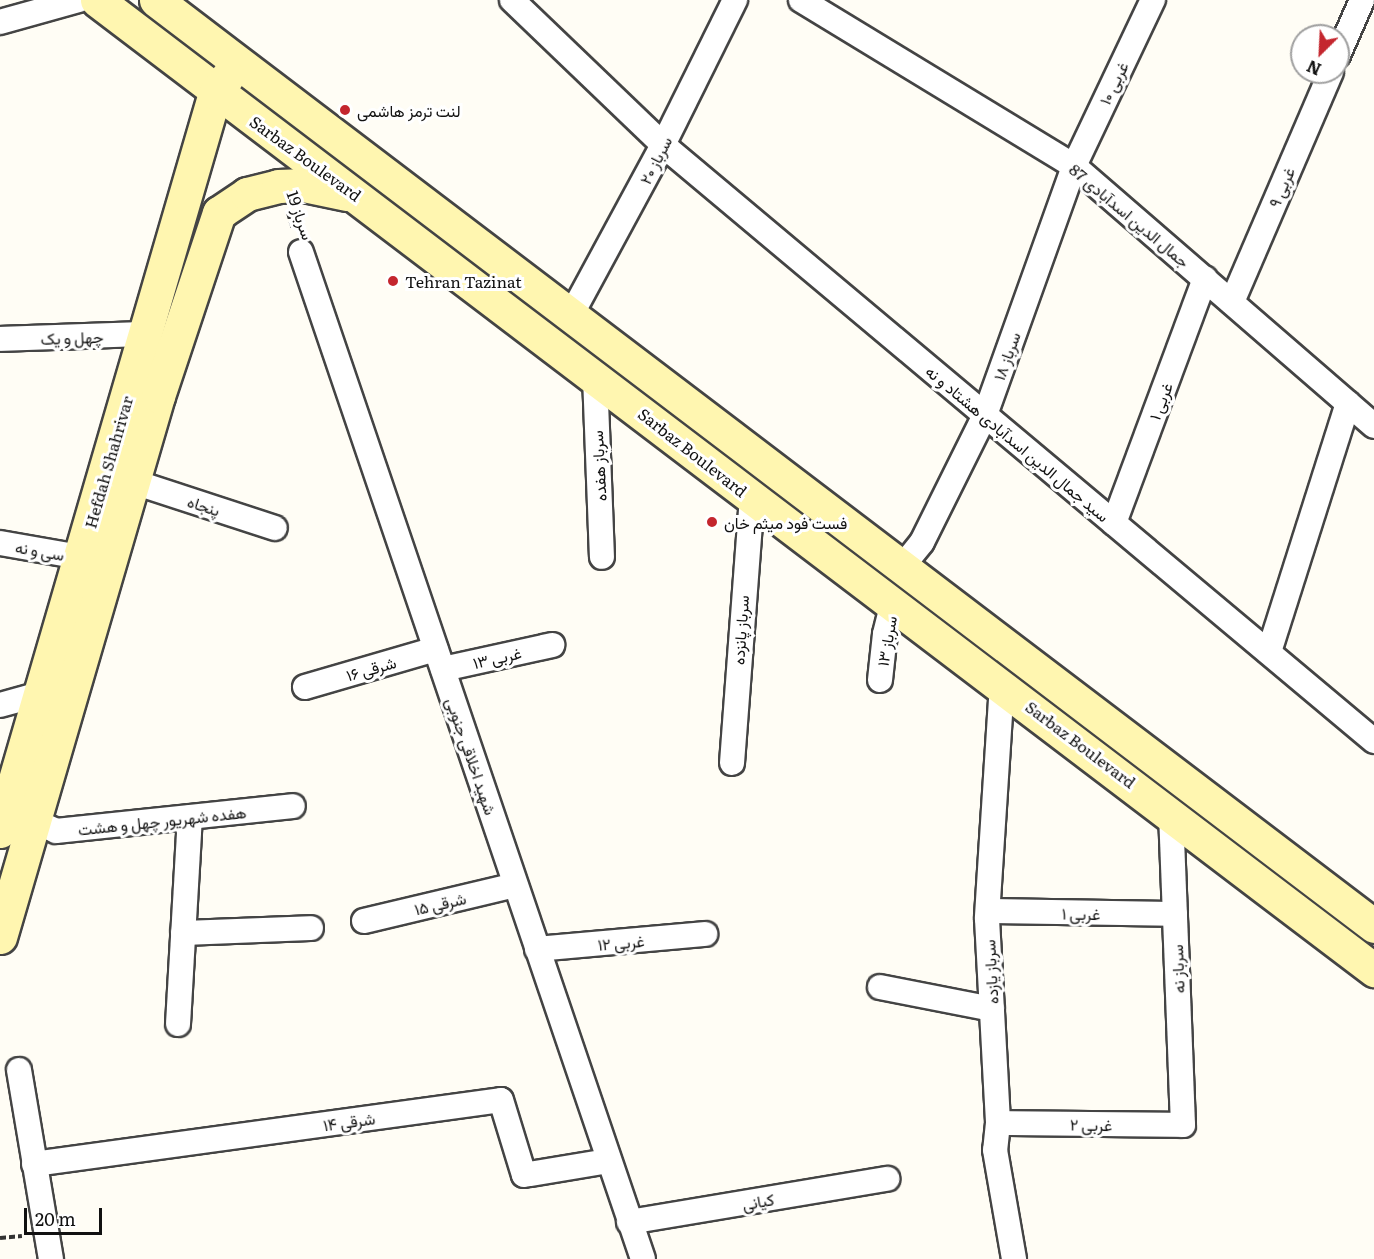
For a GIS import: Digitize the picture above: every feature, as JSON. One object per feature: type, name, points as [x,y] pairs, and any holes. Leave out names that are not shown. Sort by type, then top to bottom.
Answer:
[{"type":"main road","name":"Sarbaz Boulevard","points":[[97,0],[215,93],[376,210],[752,497],[1002,684],[1374,970]]},
{"type":"main road","name":"Sarbaz Boulevard","points":[[156,0],[237,64],[1374,926]]},
{"type":"main road","points":[[215,93],[237,64]]},
{"type":"main road","name":"Hefdah Shahrivar","points":[[0,831],[215,93]]},
{"type":"main road","points":[[0,937],[134,482],[219,213],[247,194],[278,186],[330,188],[376,210]]},
{"type":"street","points":[[0,22],[79,0]]},
{"type":"street","name":"سید جمال الدین اسدآبادی هشتاد و نه","points":[[512,0],[663,145],[1374,741]]},
{"type":"street","name":"سرباز ۲۰","points":[[570,316],[663,145],[735,0]]},
{"type":"street","name":"جمال الدین اسدآبادی 87","points":[[801,0],[1074,165],[1374,426]]},
{"type":"street","name":"غربی ۱۰","points":[[1074,165],[1153,0]]},
{"type":"street","points":[[1350,28],[1362,0]]},
{"type":"street","name":"غربی ۹","points":[[1232,302],[1326,84]]},
{"type":"street","name":"سرباز ۱۸","points":[[901,568],[922,542],[985,415],[1074,165]]},
{"type":"street","name":"شهید اخلاقی جنوبی","points":[[302,252],[643,1259]]},
{"type":"street","name":"غربی ۱","points":[[1114,523],[1205,278]]},
{"type":"street","name":"چهل و یک","points":[[0,339],[145,334]]},
{"type":"street","name":"سرباز هفده","points":[[595,376],[602,557]]},
{"type":"street","points":[[1269,652],[1348,403]]},
{"type":"street","name":"پنجاه","points":[[134,482],[275,528]]},
{"type":"street","name":"سرباز پانزده","points":[[732,763],[752,497]]},
{"type":"street","name":"سی و نه","points":[[0,543],[80,557]]},
{"type":"street","name":"سرباز ۱۳","points":[[880,680],[893,603]]},
{"type":"street","name":"غربی ۱۳","points":[[439,659],[552,645]]},
{"type":"street","name":"شرقی ۱۶","points":[[306,687],[439,659]]},
{"type":"street","name":"سرباز یازده","points":[[1002,684],[988,911],[998,1123],[995,1150],[1014,1259]]},
{"type":"street","points":[[0,705],[40,694]]},
{"type":"street","name":"هفده شهریور چهل و هشت","points":[[34,821],[56,831],[293,806]]},
{"type":"street","name":"سرباز نه","points":[[1171,813],[1183,1125]]},
{"type":"street","points":[[178,1024],[190,817]]},
{"type":"street","name":"شرقی ۱۵","points":[[364,921],[515,885]]},
{"type":"street","name":"غربی ۱","points":[[988,911],[1175,914]]},
{"type":"street","points":[[183,933],[311,928]]},
{"type":"street","name":"غربی ۱۲","points":[[537,949],[705,934]]},
{"type":"street","points":[[880,987],[992,1009]]},
{"type":"street","points":[[19,1070],[51,1259]]},
{"type":"street","name":"شرقی ۱۴","points":[[34,1164],[501,1100],[524,1175],[609,1161]]},
{"type":"street","name":"غربی ۲","points":[[998,1123],[1183,1125]]},
{"type":"street","name":"کیانی","points":[[629,1222],[887,1179]]},
{"type":"path","name":"سرباز 19","points":[[278,186],[302,252]]},
{"type":"place","name":"لنت ترمز هاشمی","points":[[345,110]]},
{"type":"place","name":"Tehran Tazinat","points":[[393,281]]},
{"type":"place","name":"فست فود میثم خان","points":[[712,522]]}]
